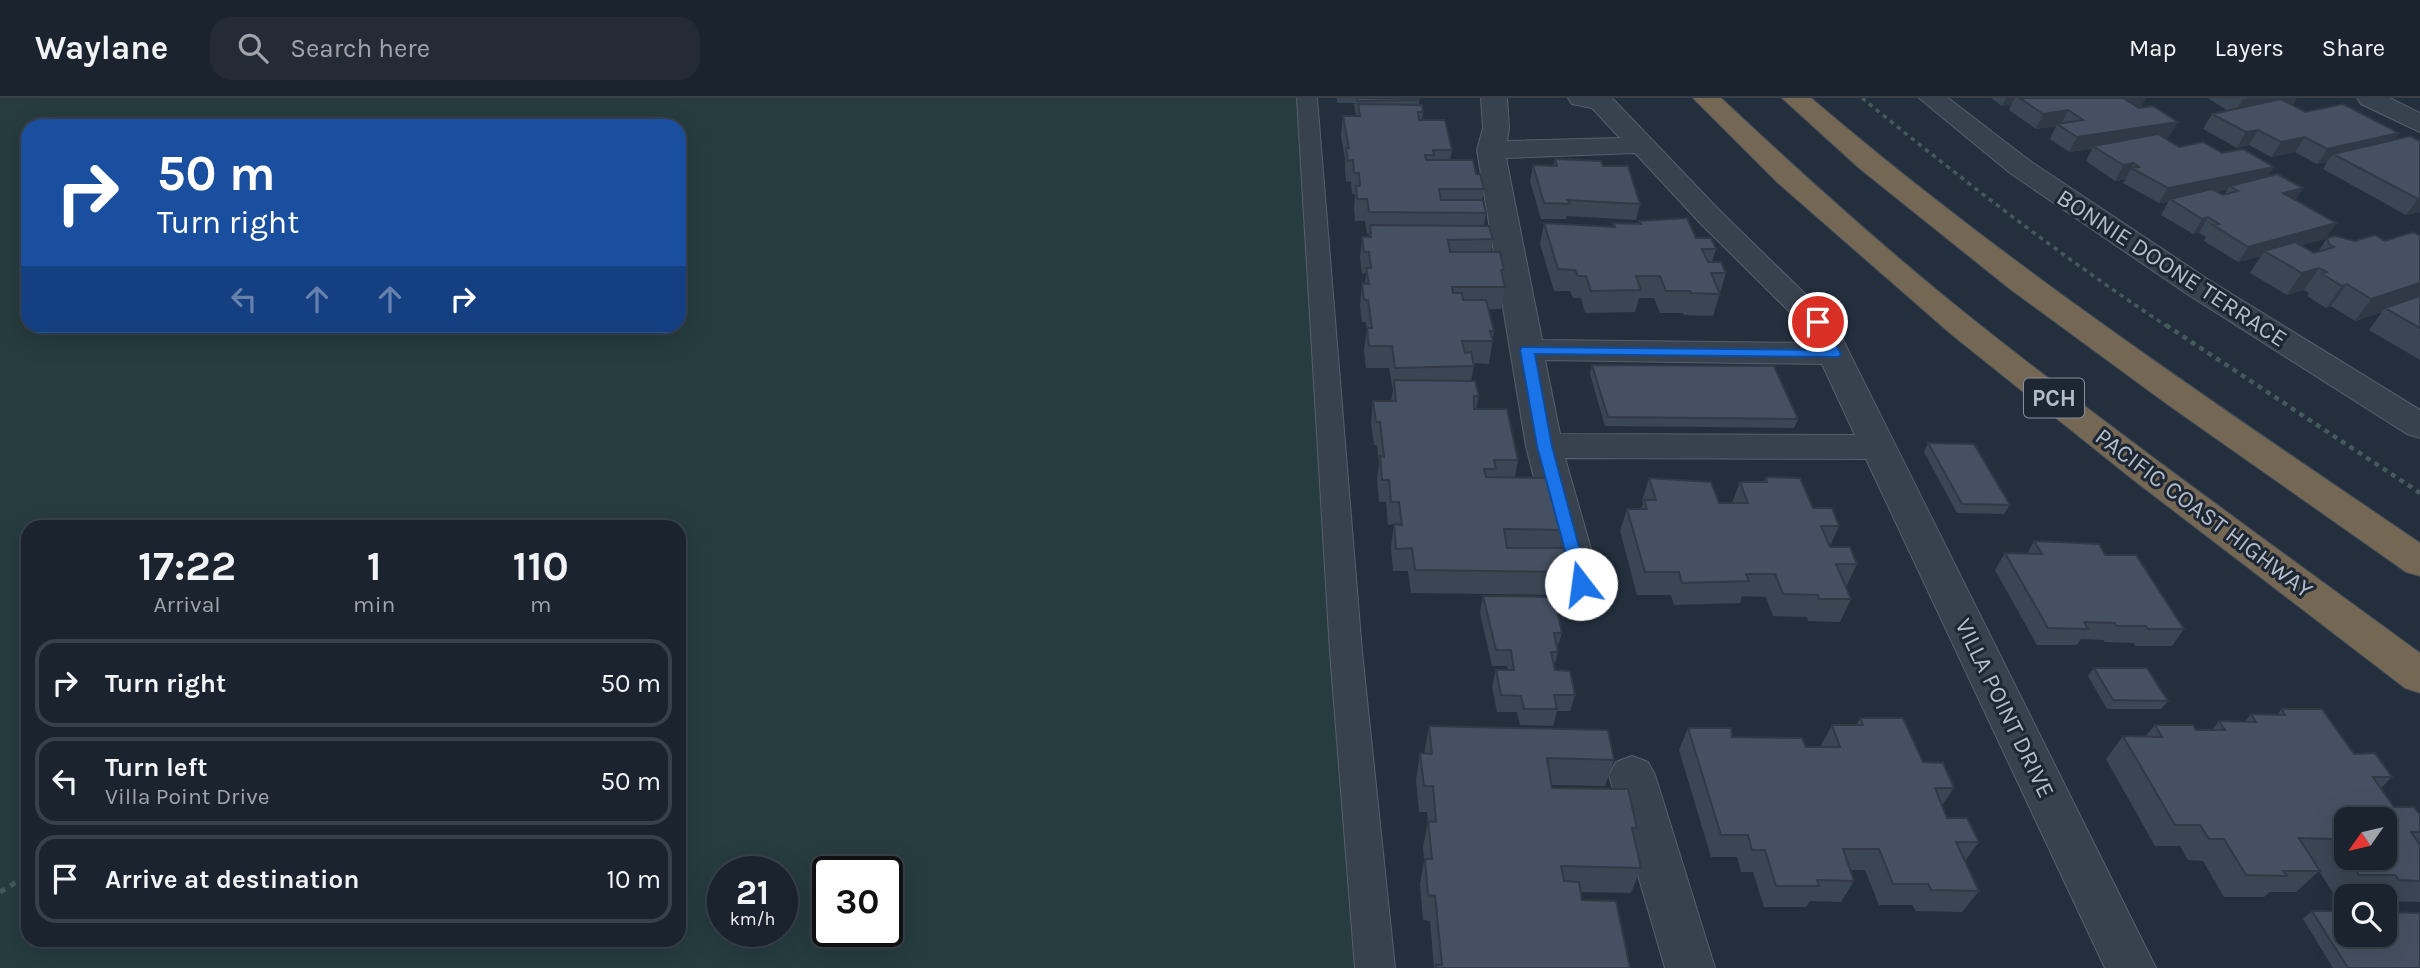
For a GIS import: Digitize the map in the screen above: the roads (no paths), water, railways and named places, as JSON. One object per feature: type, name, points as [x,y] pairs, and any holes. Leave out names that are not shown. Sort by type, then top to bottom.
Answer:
[{"type":"highway","name":"PACIFIC COAST HIGHWAY","points":[[1706,98],[1759,150],[1897,272],[2097,433],[2420,676]]},
{"type":"highway","points":[[1795,98],[1888,177],[2059,310],[2420,562]]},
{"type":"street","points":[[1494,98],[1496,128],[1491,150],[1544,446],[1581,584]]},
{"type":"street","name":"VILLA POINT DRIVE","points":[[1581,98],[1601,102],[1711,219],[1818,322],[2131,968]]},
{"type":"street","name":"BONNIE DOONE TERRACE","points":[[1931,98],[2020,167],[2186,280],[2420,426]]},
{"type":"street","points":[[2370,98],[2420,124]]},
{"type":"street","points":[[1491,150],[1642,145]]},
{"type":"street","points":[[1527,350],[1834,354]]},
{"type":"street","points":[[1544,446],[1878,447]]},
{"type":"street","points":[[1632,775],[1690,968]]},
{"type":"lane","points":[[1307,98],[1346,652],[1375,968]]}]
